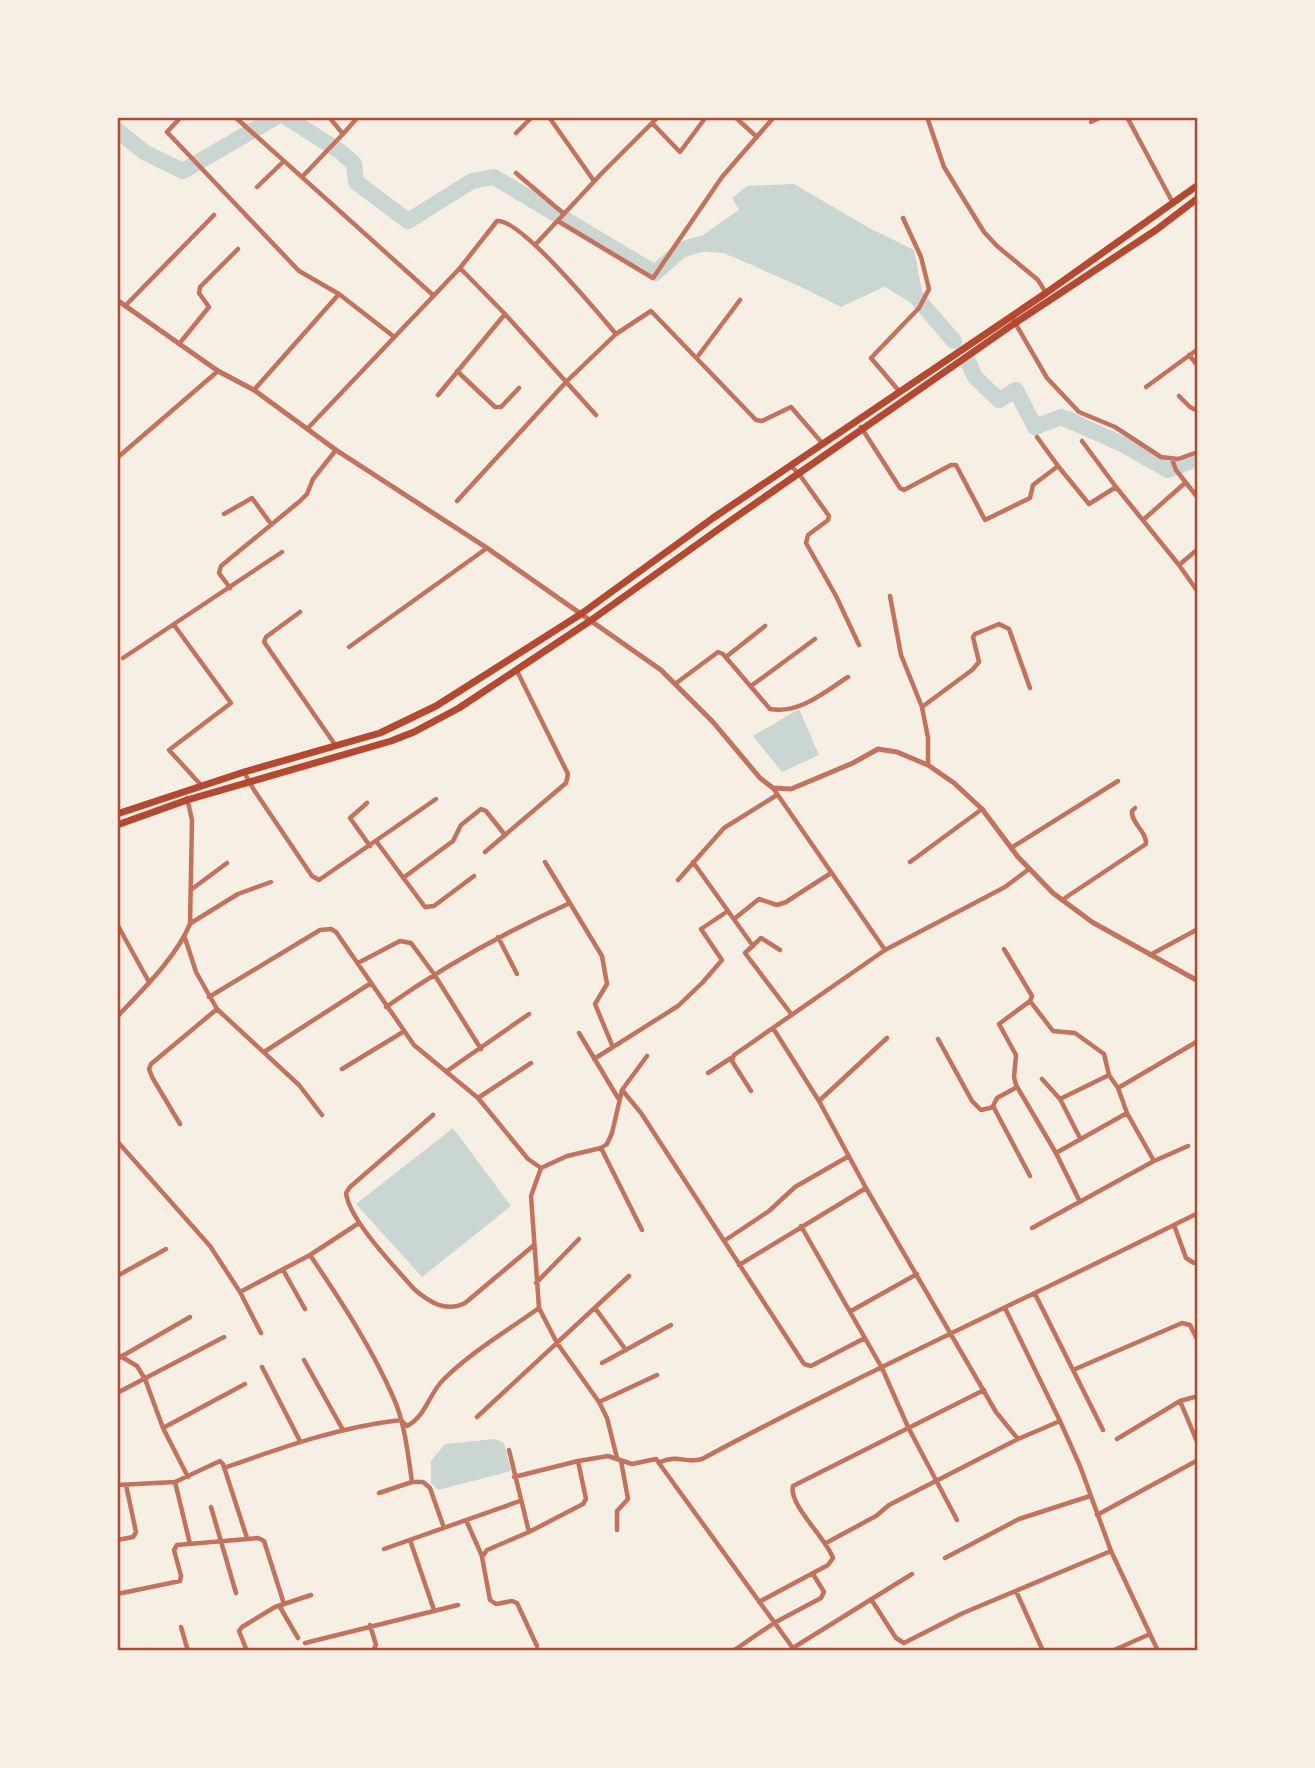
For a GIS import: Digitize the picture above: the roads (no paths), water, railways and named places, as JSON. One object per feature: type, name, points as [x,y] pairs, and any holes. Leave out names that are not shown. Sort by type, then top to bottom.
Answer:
[{"type":"main road","points":[[117,825],[187,800],[343,756],[414,732],[459,708],[590,621],[958,363],[1046,293],[1198,185]]},
{"type":"main road","points":[[117,814],[244,772],[380,733],[436,706],[581,614],[713,518],[952,355],[1127,249],[1198,198]]},
{"type":"main road","points":[[1121,240],[1127,249]]},
{"type":"main road","points":[[952,355],[958,363]]},
{"type":"street","points":[[181,117],[167,132],[299,271],[339,293],[393,337]]},
{"type":"street","points":[[235,117],[433,295]]},
{"type":"street","points":[[329,117],[343,134]]},
{"type":"street","points":[[303,177],[358,117]]},
{"type":"street","points":[[516,133],[532,117]]},
{"type":"street","points":[[548,117],[594,181]]},
{"type":"street","points":[[535,245],[658,117]]},
{"type":"street","points":[[652,123],[680,152],[706,117]]},
{"type":"street","points":[[735,117],[757,137]]},
{"type":"street","points":[[558,221],[653,278],[722,177],[774,117]]},
{"type":"street","points":[[928,117],[944,167],[984,232],[996,246],[1038,280],[1046,293]]},
{"type":"street","points":[[1091,122],[1101,117]]},
{"type":"street","points":[[1127,117],[1173,203]]},
{"type":"street","points":[[257,187],[285,161]]},
{"type":"street","points":[[516,173],[564,214]]},
{"type":"street","points":[[125,306],[214,215]]},
{"type":"street","points":[[899,391],[872,360],[871,355],[919,308],[929,289],[926,272],[903,218]]},
{"type":"street","points":[[308,428],[460,268],[497,221],[510,223],[535,245],[616,334]]},
{"type":"street","points":[[179,344],[209,307],[199,293],[200,287],[238,249]]},
{"type":"street","points":[[460,268],[596,415]]},
{"type":"street","points":[[254,390],[339,293]]},
{"type":"street","points":[[117,300],[218,372],[254,390],[336,450],[487,548],[526,578],[661,670],[713,722],[760,778],[773,788],[885,950]]},
{"type":"street","points":[[698,356],[740,300]]},
{"type":"street","points":[[457,501],[567,382],[616,334],[652,311],[698,356],[756,420],[762,421],[791,407],[823,444]]},
{"type":"street","points":[[438,395],[505,314]]},
{"type":"street","points":[[1013,319],[1047,378],[1079,412],[1115,428],[1161,457],[1172,459],[1198,452]]},
{"type":"street","points":[[1146,387],[1198,349]]},
{"type":"street","points":[[1189,355],[1198,366]]},
{"type":"street","points":[[457,371],[495,407],[501,407],[519,388]]},
{"type":"street","points":[[117,458],[218,372]]},
{"type":"street","points":[[1179,396],[1198,411]]},
{"type":"street","points":[[856,421],[900,488],[904,490],[950,465],[956,465],[985,520],[988,521],[1030,498],[1033,485],[1058,466]]},
{"type":"street","points":[[1037,437],[1089,505],[1116,487]]},
{"type":"street","points":[[1082,442],[1198,592]]},
{"type":"street","points":[[230,588],[219,573],[221,566],[300,501],[336,450]]},
{"type":"street","points":[[1172,459],[1185,483],[1198,498]]},
{"type":"street","points":[[792,466],[829,516],[828,520],[807,535],[806,543],[836,596],[859,645]]},
{"type":"street","points":[[1143,520],[1185,483]]},
{"type":"street","points":[[224,514],[252,498],[271,524]]},
{"type":"street","points":[[349,647],[487,548]]},
{"type":"street","points":[[1179,565],[1198,549]]},
{"type":"street","points":[[123,659],[282,552]]},
{"type":"street","points":[[890,596],[901,655],[922,707],[928,738],[928,765]]},
{"type":"street","points":[[300,612],[266,637],[264,642],[336,747]]},
{"type":"street","points":[[922,707],[977,665],[978,657],[973,637],[999,624],[1009,629],[1030,688]]},
{"type":"street","points":[[174,625],[231,704],[169,750],[201,786]]},
{"type":"street","points":[[726,657],[765,626]]},
{"type":"street","points":[[751,686],[815,639]]},
{"type":"street","points":[[675,684],[714,653],[720,652],[770,709],[783,710],[809,703],[848,677]]},
{"type":"street","points":[[485,852],[568,779],[568,774],[517,671]]},
{"type":"street","points":[[773,788],[791,789],[853,763],[878,749],[897,752],[928,765],[954,783],[982,809],[1029,869],[1062,900],[1092,922],[1198,981]]},
{"type":"street","points":[[244,772],[315,879],[324,877],[436,799]]},
{"type":"street","points":[[1011,848],[1118,781]]},
{"type":"street","points":[[117,1017],[149,982],[184,937],[190,924],[192,820],[184,791]]},
{"type":"street","points":[[678,880],[724,828],[777,795]]},
{"type":"street","points":[[367,803],[351,814],[350,818],[370,846]]},
{"type":"street","points":[[1062,900],[1146,844],[1146,839],[1132,817],[1135,808]]},
{"type":"street","points":[[403,877],[453,841],[461,825],[481,809],[486,811],[505,835]]},
{"type":"street","points":[[910,862],[982,809]]},
{"type":"street","points":[[376,841],[421,904],[429,908],[474,876]]},
{"type":"street","points":[[545,862],[606,965],[606,989],[595,1004],[612,1045]]},
{"type":"street","points":[[694,862],[753,946]]},
{"type":"street","points":[[192,889],[228,863]]},
{"type":"street","points":[[708,1073],[885,950],[1004,887],[1029,869]]},
{"type":"street","points":[[734,919],[759,899],[777,905],[786,902],[831,873]]},
{"type":"street","points":[[190,924],[237,894],[271,882]]},
{"type":"street","points":[[386,1007],[434,974],[498,937],[570,903]]},
{"type":"street","points":[[594,1059],[612,1045],[662,1017],[703,982],[722,960],[701,929],[728,911]]},
{"type":"street","points":[[117,924],[149,982]]},
{"type":"street","points":[[209,997],[326,929],[336,932],[414,1045],[478,1098],[528,1159],[541,1168]]},
{"type":"street","points":[[1150,956],[1198,929]]},
{"type":"street","points":[[184,937],[196,972],[217,1009],[299,1085],[322,1115]]},
{"type":"street","points":[[498,937],[517,974]]},
{"type":"street","points":[[780,950],[761,938],[745,953],[792,1015]]},
{"type":"street","points":[[358,963],[400,941],[411,943],[434,974],[481,1049]]},
{"type":"street","points":[[1004,949],[1031,993],[1030,1001],[1053,1031],[1075,1033],[1101,1051],[1127,1113],[1154,1161]]},
{"type":"street","points":[[264,1052],[371,982]]},
{"type":"street","points":[[1030,1001],[999,1024],[1016,1055],[1014,1077],[1017,1087],[1056,1153],[1080,1202]]},
{"type":"street","points":[[180,1124],[149,1069],[151,1064],[217,1009]]},
{"type":"street","points":[[447,1071],[529,1014]]},
{"type":"street","points":[[773,1028],[819,1101],[866,1188],[996,1412],[1018,1439]]},
{"type":"street","points":[[342,1069],[403,1032]]},
{"type":"street","points":[[579,1032],[618,1098]]},
{"type":"street","points":[[819,1101],[887,1038]]},
{"type":"street","points":[[939,1039],[976,1106],[983,1110],[994,1107]]},
{"type":"street","points":[[1118,1088],[1198,1041]]},
{"type":"street","points":[[617,1530],[617,1511],[628,1497],[607,1418],[599,1402],[557,1343],[539,1308],[531,1196],[541,1168],[567,1156],[607,1144],[621,1090],[647,1056]]},
{"type":"street","points":[[732,1058],[751,1091]]},
{"type":"street","points":[[478,1098],[531,1063]]},
{"type":"street","points":[[1060,1099],[1109,1075]]},
{"type":"street","points":[[1042,1079],[1060,1099],[1080,1138]]},
{"type":"street","points":[[1017,1087],[993,1102],[1030,1176]]},
{"type":"street","points":[[621,1090],[641,1114],[807,1367],[865,1338]]},
{"type":"street","points":[[1056,1153],[1127,1113]]},
{"type":"street","points":[[433,1115],[350,1187],[346,1199],[359,1223],[414,1289],[446,1308],[455,1308],[465,1303],[533,1246]]},
{"type":"street","points":[[117,1141],[210,1246],[240,1292],[261,1333]]},
{"type":"street","points":[[1032,1227],[1154,1161],[1188,1146]]},
{"type":"street","points":[[601,1147],[642,1230]]},
{"type":"street","points":[[724,1241],[769,1211],[795,1187],[849,1156]]},
{"type":"street","points":[[739,1265],[866,1188]]},
{"type":"street","points":[[660,1462],[675,1457],[687,1461],[702,1460],[882,1368],[1198,1213]]},
{"type":"street","points":[[240,1292],[310,1255],[359,1223]]},
{"type":"street","points":[[1174,1225],[1186,1258],[1194,1263],[1198,1262]]},
{"type":"street","points":[[801,1226],[882,1368],[908,1427],[957,1520]]},
{"type":"street","points":[[536,1283],[579,1239]]},
{"type":"street","points":[[117,1276],[166,1249]]},
{"type":"street","points":[[310,1255],[351,1315],[395,1399],[412,1482]]},
{"type":"street","points":[[283,1270],[305,1309]]},
{"type":"street","points":[[851,1311],[917,1274]]},
{"type":"street","points":[[477,1417],[629,1276]]},
{"type":"street","points":[[1035,1294],[1103,1430]]},
{"type":"street","points":[[401,1420],[407,1426],[416,1421],[440,1382],[465,1360],[539,1308]]},
{"type":"street","points":[[594,1308],[626,1350]]},
{"type":"street","points":[[1005,1308],[1060,1421],[1080,1466],[1111,1551],[1158,1651]]},
{"type":"street","points":[[118,1357],[190,1317]]},
{"type":"street","points":[[1073,1370],[1182,1322],[1190,1325],[1198,1341]]},
{"type":"street","points":[[602,1363],[670,1325]]},
{"type":"street","points":[[117,1393],[224,1337]]},
{"type":"street","points":[[118,1357],[137,1366],[145,1379],[163,1428],[188,1477]]},
{"type":"street","points":[[304,1360],[343,1430]]},
{"type":"street","points":[[262,1367],[300,1441]]},
{"type":"street","points":[[599,1402],[657,1375]]},
{"type":"street","points":[[163,1428],[245,1384]]},
{"type":"street","points":[[759,1602],[832,1562],[832,1555],[826,1543],[793,1498],[793,1486],[984,1390]]},
{"type":"street","points":[[1117,1439],[1180,1401],[1198,1396]]},
{"type":"street","points":[[1180,1401],[1198,1444]]},
{"type":"street","points":[[224,1468],[300,1441],[401,1420]]},
{"type":"street","points":[[826,1543],[937,1480],[1060,1421]]},
{"type":"street","points":[[509,1450],[529,1532]]},
{"type":"street","points":[[514,1477],[608,1456],[632,1464],[655,1458],[792,1650],[912,1574]]},
{"type":"street","points":[[1097,1515],[1198,1460]]},
{"type":"street","points":[[117,1485],[175,1482],[220,1461],[247,1538]]},
{"type":"street","points":[[482,1557],[487,1549],[529,1532],[583,1504],[586,1499],[578,1461]]},
{"type":"street","points":[[175,1482],[190,1544]]},
{"type":"street","points":[[379,1493],[412,1482],[423,1482],[430,1488],[444,1528]]},
{"type":"street","points":[[117,1540],[133,1537],[136,1532],[126,1485]]},
{"type":"street","points":[[945,1558],[1019,1519],[1090,1496]]},
{"type":"street","points":[[384,1549],[520,1502]]},
{"type":"street","points":[[211,1507],[236,1593]]},
{"type":"street","points":[[466,1520],[482,1557],[491,1600],[496,1604],[512,1601],[517,1603],[537,1647]]},
{"type":"street","points":[[117,1594],[180,1581],[175,1547],[177,1545],[258,1538],[264,1541],[284,1604]]},
{"type":"street","points":[[410,1540],[434,1610]]},
{"type":"street","points":[[871,1599],[896,1638],[904,1643],[963,1613],[1111,1551]]},
{"type":"street","points":[[733,1651],[774,1623],[823,1595],[813,1574]]},
{"type":"street","points":[[1016,1591],[1043,1651]]},
{"type":"street","points":[[247,1651],[240,1630],[275,1607],[310,1595]]},
{"type":"street","points":[[284,1604],[280,1607],[298,1638]]},
{"type":"street","points":[[305,1643],[458,1605]]},
{"type":"street","points":[[370,1625],[376,1645],[373,1651]]},
{"type":"street","points":[[181,1627],[188,1651]]},
{"type":"street","points":[[1112,1651],[1150,1634]]},
{"type":"waterway","points":[[117,130],[144,152],[183,171],[276,117]]},
{"type":"waterway","points":[[286,117],[341,152],[354,164],[356,182],[408,221],[472,181],[494,177],[655,273],[681,250],[701,244]]},
{"type":"waterway","points":[[884,277],[915,296],[954,341]]},
{"type":"waterway","points":[[968,362],[975,377],[999,400],[1016,390],[1035,427],[1061,417],[1122,444],[1168,470],[1198,458]]},
{"type":"waterway","points":[[1070,412],[1161,461]]},
{"type":"waterway","points":[[1177,462],[1191,457]]}]
